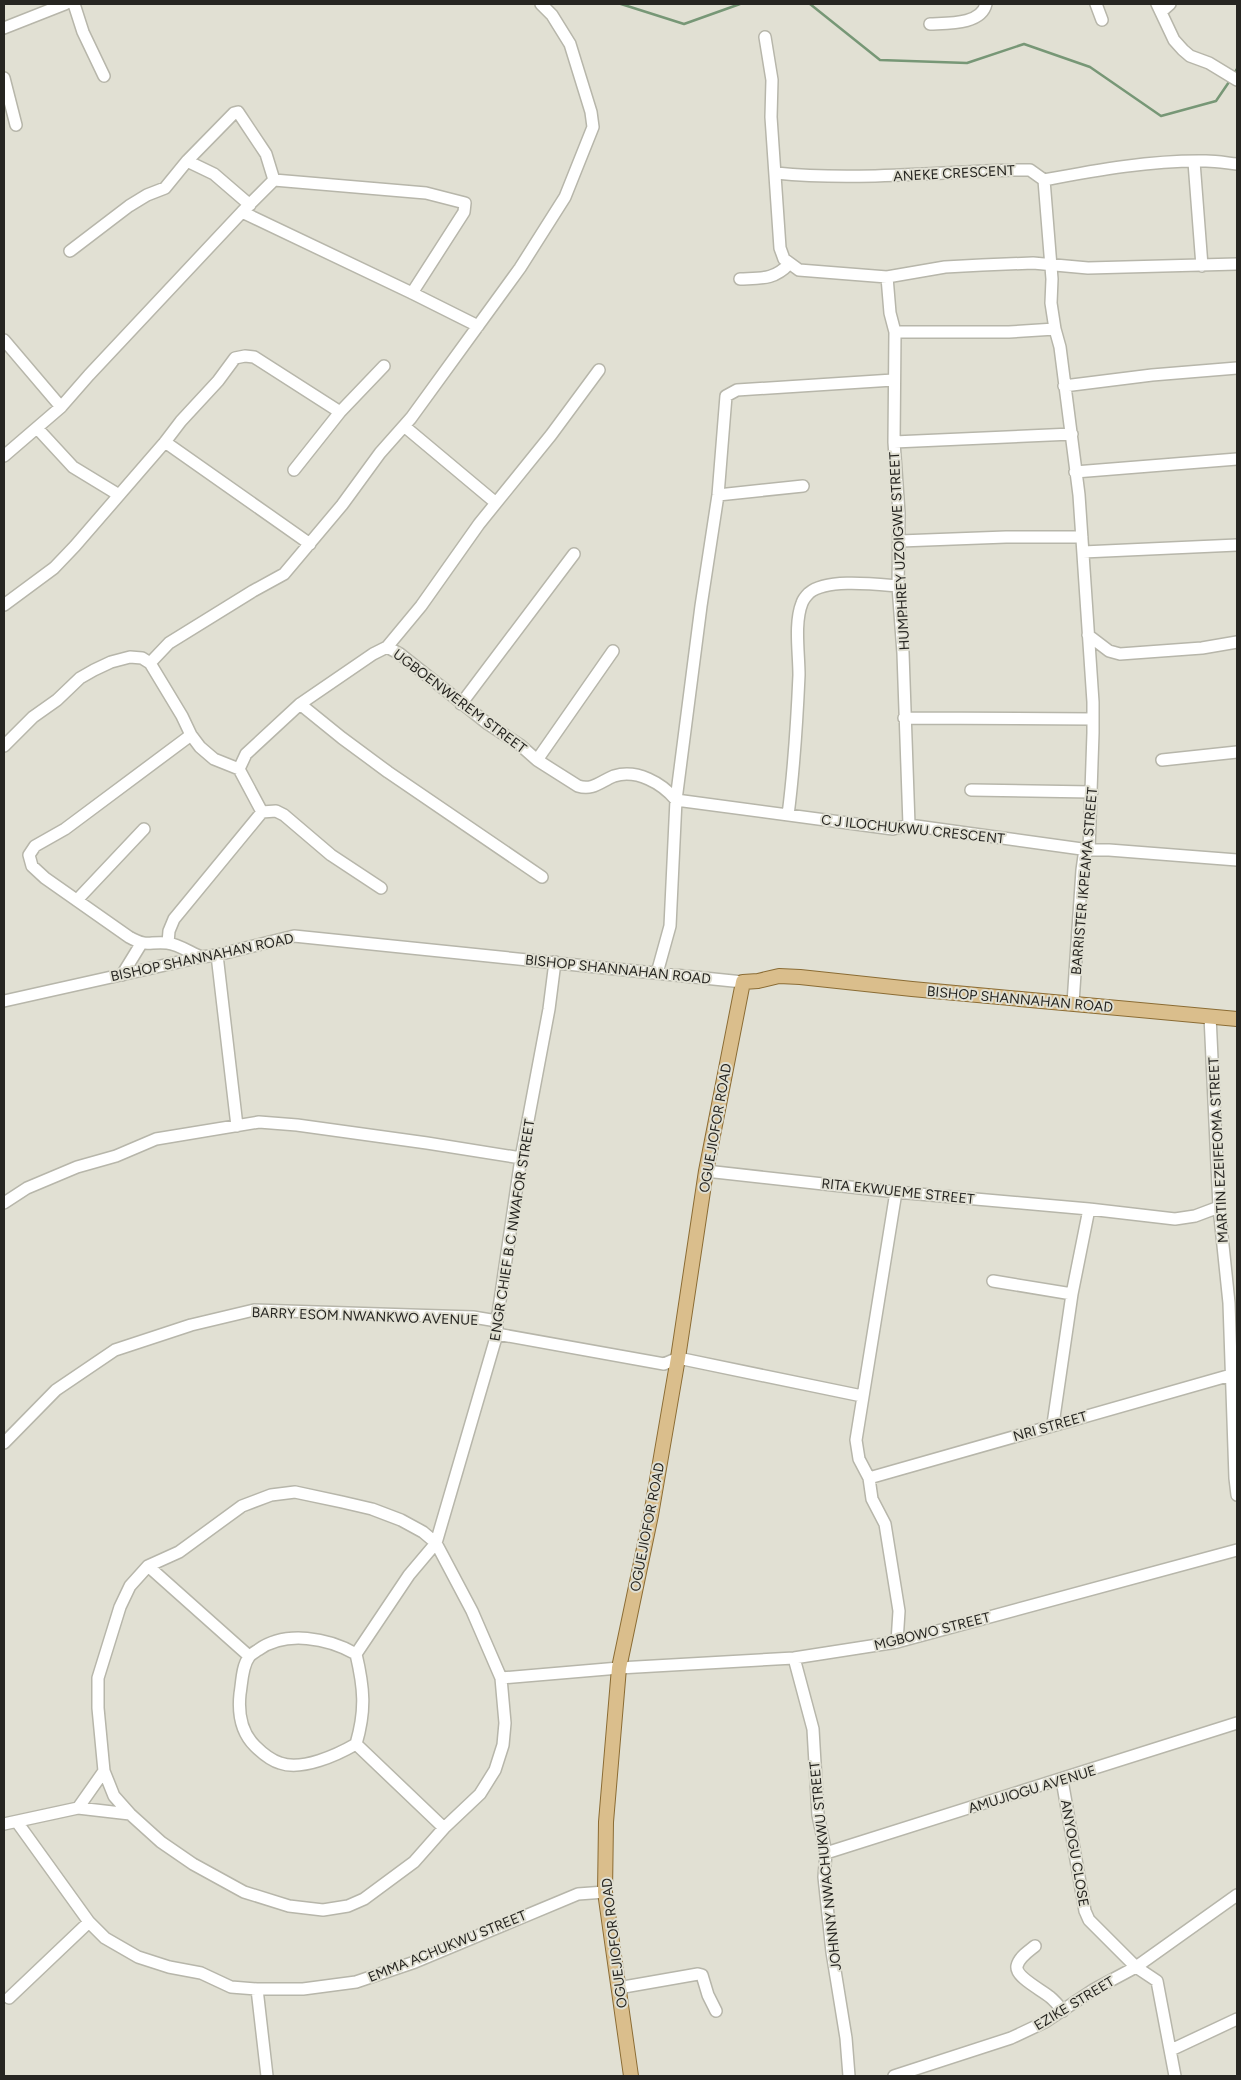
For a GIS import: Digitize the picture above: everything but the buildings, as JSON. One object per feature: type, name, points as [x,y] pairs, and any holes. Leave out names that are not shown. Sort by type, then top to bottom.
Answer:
[{"type":"main road","name":"BISHOP SHANNAHAN ROAD","points":[[743,982],[779,976],[793,976],[921,990],[1237,1018]]},
{"type":"main road","name":"OGUEJIOFOR ROAD","points":[[631,2076],[605,1892],[606,1822],[619,1668],[651,1515],[678,1358],[706,1171],[743,982]]},
{"type":"street","points":[[4,28],[65,4]]},
{"type":"street","points":[[74,4],[83,32],[104,76]]},
{"type":"street","points":[[150,663],[169,643],[252,591],[284,574],[310,544],[380,453],[404,426],[543,234],[565,197],[593,127],[591,112],[570,44],[552,15],[540,4]]},
{"type":"street","points":[[930,24],[962,22],[980,14],[986,4]]},
{"type":"street","points":[[1096,4],[1102,20]]},
{"type":"street","points":[[1170,4],[1159,8],[1174,40],[1190,56],[1209,62],[1237,80]]},
{"type":"street","points":[[765,37],[770,57],[772,80],[771,117],[780,248],[782,256],[789,264],[799,270],[887,277],[945,267],[1033,263],[1088,268],[1237,264]]},
{"type":"street","points":[[4,78],[16,125]]},
{"type":"street","points":[[70,251],[129,206],[147,195],[164,188],[230,114],[238,112],[266,154],[274,180]]},
{"type":"street","points":[[187,161],[214,174],[246,209],[478,326]]},
{"type":"street","points":[[1194,162],[1202,266]]},
{"type":"street","points":[[1237,164],[1194,162],[1109,168],[1044,180],[1052,279],[1051,303],[1054,329],[1060,347],[1072,434],[1082,537],[1088,635],[1109,651],[1120,654],[1202,648],[1237,642]]},
{"type":"street","name":"ANEKE CRESCENT","points":[[776,173],[802,176],[860,176],[1030,170],[1044,180]]},
{"type":"street","points":[[274,180],[426,193],[465,204],[464,212],[412,292]]},
{"type":"street","points":[[4,456],[61,407],[274,180]]},
{"type":"street","points":[[740,279],[766,278],[780,273],[789,264]]},
{"type":"street","name":"HUMPHREY UZOIGWE STREET","points":[[887,277],[890,313],[895,332],[893,380],[894,442],[900,541],[898,586],[903,652],[908,825]]},
{"type":"street","points":[[895,332],[1009,332],[1054,329]]},
{"type":"street","points":[[4,340],[61,407]]},
{"type":"street","points":[[4,605],[54,568],[119,496],[235,358],[254,357],[340,412]]},
{"type":"street","points":[[294,470],[340,412],[384,366]]},
{"type":"street","points":[[1064,386],[1160,374],[1237,368]]},
{"type":"street","points":[[387,647],[421,606],[479,524],[551,435],[599,370]]},
{"type":"street","points":[[657,973],[670,926],[676,800],[698,625],[718,495],[726,396],[737,390],[893,380]]},
{"type":"street","points":[[404,426],[496,503]]},
{"type":"street","points":[[37,428],[73,467],[119,496]]},
{"type":"street","points":[[894,442],[1072,434]]},
{"type":"street","points":[[165,442],[310,544]]},
{"type":"street","points":[[1075,472],[1237,459]]},
{"type":"street","points":[[718,495],[803,486]]},
{"type":"street","points":[[900,541],[1006,537],[1082,537]]},
{"type":"street","points":[[1083,552],[1237,545]]},
{"type":"street","points":[[461,704],[574,554]]},
{"type":"street","points":[[788,815],[792,782],[799,673],[799,620],[802,602],[808,594],[819,587],[864,584],[898,586]]},
{"type":"street","name":"BARRISTER IKPEAMA STREET","points":[[1073,1003],[1084,856],[1089,850],[1092,792],[1093,718],[1088,635]]},
{"type":"street","name":"UGBOENWEREM STREET","points":[[239,770],[246,754],[300,704],[372,654],[387,647],[400,654],[488,724],[520,745],[536,760],[578,786],[586,789],[614,777],[624,775],[638,776],[665,788],[676,800]]},
{"type":"street","points":[[536,760],[613,650]]},
{"type":"street","points":[[4,746],[33,717],[57,700],[80,678],[111,662],[130,657],[142,658],[150,663],[200,748],[214,759],[239,770],[262,812]]},
{"type":"street","points":[[300,704],[388,772],[542,877]]},
{"type":"street","points":[[904,718],[1093,718]]},
{"type":"street","points":[[191,735],[73,823],[36,846],[29,855],[32,866],[44,878],[102,920],[141,944],[168,943],[201,957]]},
{"type":"street","points":[[1162,760],[1237,752]]},
{"type":"street","points":[[972,790],[1092,792]]},
{"type":"street","name":"C J ILOCHUKWU CRESCENT","points":[[676,800],[892,829],[908,825],[1089,850],[1237,860]]},
{"type":"street","points":[[168,943],[169,931],[174,919],[262,812],[276,811],[284,815],[331,855],[381,888]]},
{"type":"street","points":[[76,900],[144,829]]},
{"type":"street","name":"BISHOP SHANNAHAN ROAD","points":[[4,1002],[294,936],[556,966],[657,973],[743,982]]},
{"type":"street","points":[[122,975],[141,944]]},
{"type":"street","points":[[217,955],[237,1126]]},
{"type":"street","name":"ENGR CHIEF B C NWAFOR STREET","points":[[436,1543],[497,1334],[497,1321],[521,1158],[556,966]]},
{"type":"street","name":"MARTIN EZEIFEOMA STREET","points":[[1210,1016],[1219,1207],[1233,1303],[1231,1375],[1237,1495]]},
{"type":"street","points":[[4,1203],[36,1184],[77,1167],[116,1156],[156,1139],[259,1122],[297,1125],[521,1158]]},
{"type":"street","name":"RITA EKWUEME STREET","points":[[706,1171],[896,1192],[1089,1209],[1175,1219],[1195,1216],[1219,1207]]},
{"type":"street","points":[[896,1192],[856,1440],[859,1459],[869,1478],[872,1499],[885,1524],[899,1610],[897,1642]]},
{"type":"street","points":[[1054,1424],[1072,1294],[1089,1209]]},
{"type":"street","points":[[993,1280],[1072,1294]]},
{"type":"street","name":"BARRY ESOM NWANKWO AVENUE","points":[[4,1443],[56,1390],[115,1350],[191,1325],[254,1310],[473,1317],[497,1321]]},
{"type":"street","points":[[497,1334],[664,1364],[678,1358],[862,1396]]},
{"type":"street","name":"NRI STREET","points":[[869,1478],[1231,1375]]},
{"type":"street","points":[[295,1492],[372,1509],[401,1520],[423,1532],[436,1543],[472,1610],[501,1678],[505,1724],[502,1745],[495,1770],[480,1794],[444,1828],[414,1862],[364,1899],[348,1906],[323,1910],[289,1906],[244,1892],[193,1864],[161,1842],[130,1814],[114,1796],[104,1771],[98,1708],[98,1678],[120,1608],[130,1586],[148,1566],[179,1552],[242,1506],[272,1495],[295,1492]]},
{"type":"street","points":[[356,1654],[340,1645],[322,1641],[285,1639],[272,1642],[249,1656],[243,1672],[240,1698],[240,1718],[247,1738],[264,1754],[281,1764],[304,1764],[332,1758],[356,1744],[364,1705],[364,1692],[356,1654],[409,1575],[436,1543]]},
{"type":"street","name":"MGBOWO STREET","points":[[501,1678],[619,1668],[794,1658],[897,1642],[1237,1550]]},
{"type":"street","points":[[148,1566],[249,1656]]},
{"type":"street","name":"JOHNNY NWACHUKWU STREET","points":[[794,1658],[813,1729],[818,1815],[826,1853],[824,1877],[832,1952],[846,2038],[849,2076]]},
{"type":"street","name":"AMUJIOGU AVENUE","points":[[826,1853],[1062,1780],[1237,1723]]},
{"type":"street","points":[[356,1744],[444,1828]]},
{"type":"street","points":[[78,1808],[104,1771]]},
{"type":"street","name":"ANYOGU CLOSE","points":[[1062,1780],[1085,1911],[1089,1920],[1136,1967],[1157,1981],[1175,2076]]},
{"type":"street","points":[[4,1824],[78,1808],[130,1814]]},
{"type":"street","name":"EMMA ACHUKWU STREET","points":[[17,1822],[89,1922],[105,1938],[138,1957],[169,1967],[210,1976],[230,1987],[303,1989],[356,1982],[415,1962],[578,1894],[605,1892]]},
{"type":"street","name":"EZIKE STREET","points":[[894,2076],[1011,2038],[1063,2011],[1093,1990],[1136,1967],[1237,1895]]},
{"type":"street","points":[[10,1998],[89,1922]]},
{"type":"street","points":[[1035,1946],[1022,1956],[1017,1965],[1017,1971],[1026,1981],[1051,1998],[1063,2011]]},
{"type":"street","points":[[618,1988],[698,1974],[702,1975],[708,1995],[716,2011]]},
{"type":"street","points":[[257,1989],[267,2076]]},
{"type":"street","points":[[1171,2050],[1237,2019]]},
{"type":"waterway","points":[[621,4],[684,24],[740,4]]},
{"type":"waterway","points":[[810,4],[880,60],[967,63],[1024,44],[1090,67],[1161,116],[1216,101],[1231,79]]},
{"type":"waterway","points":[[1234,74],[1237,69]]}]
